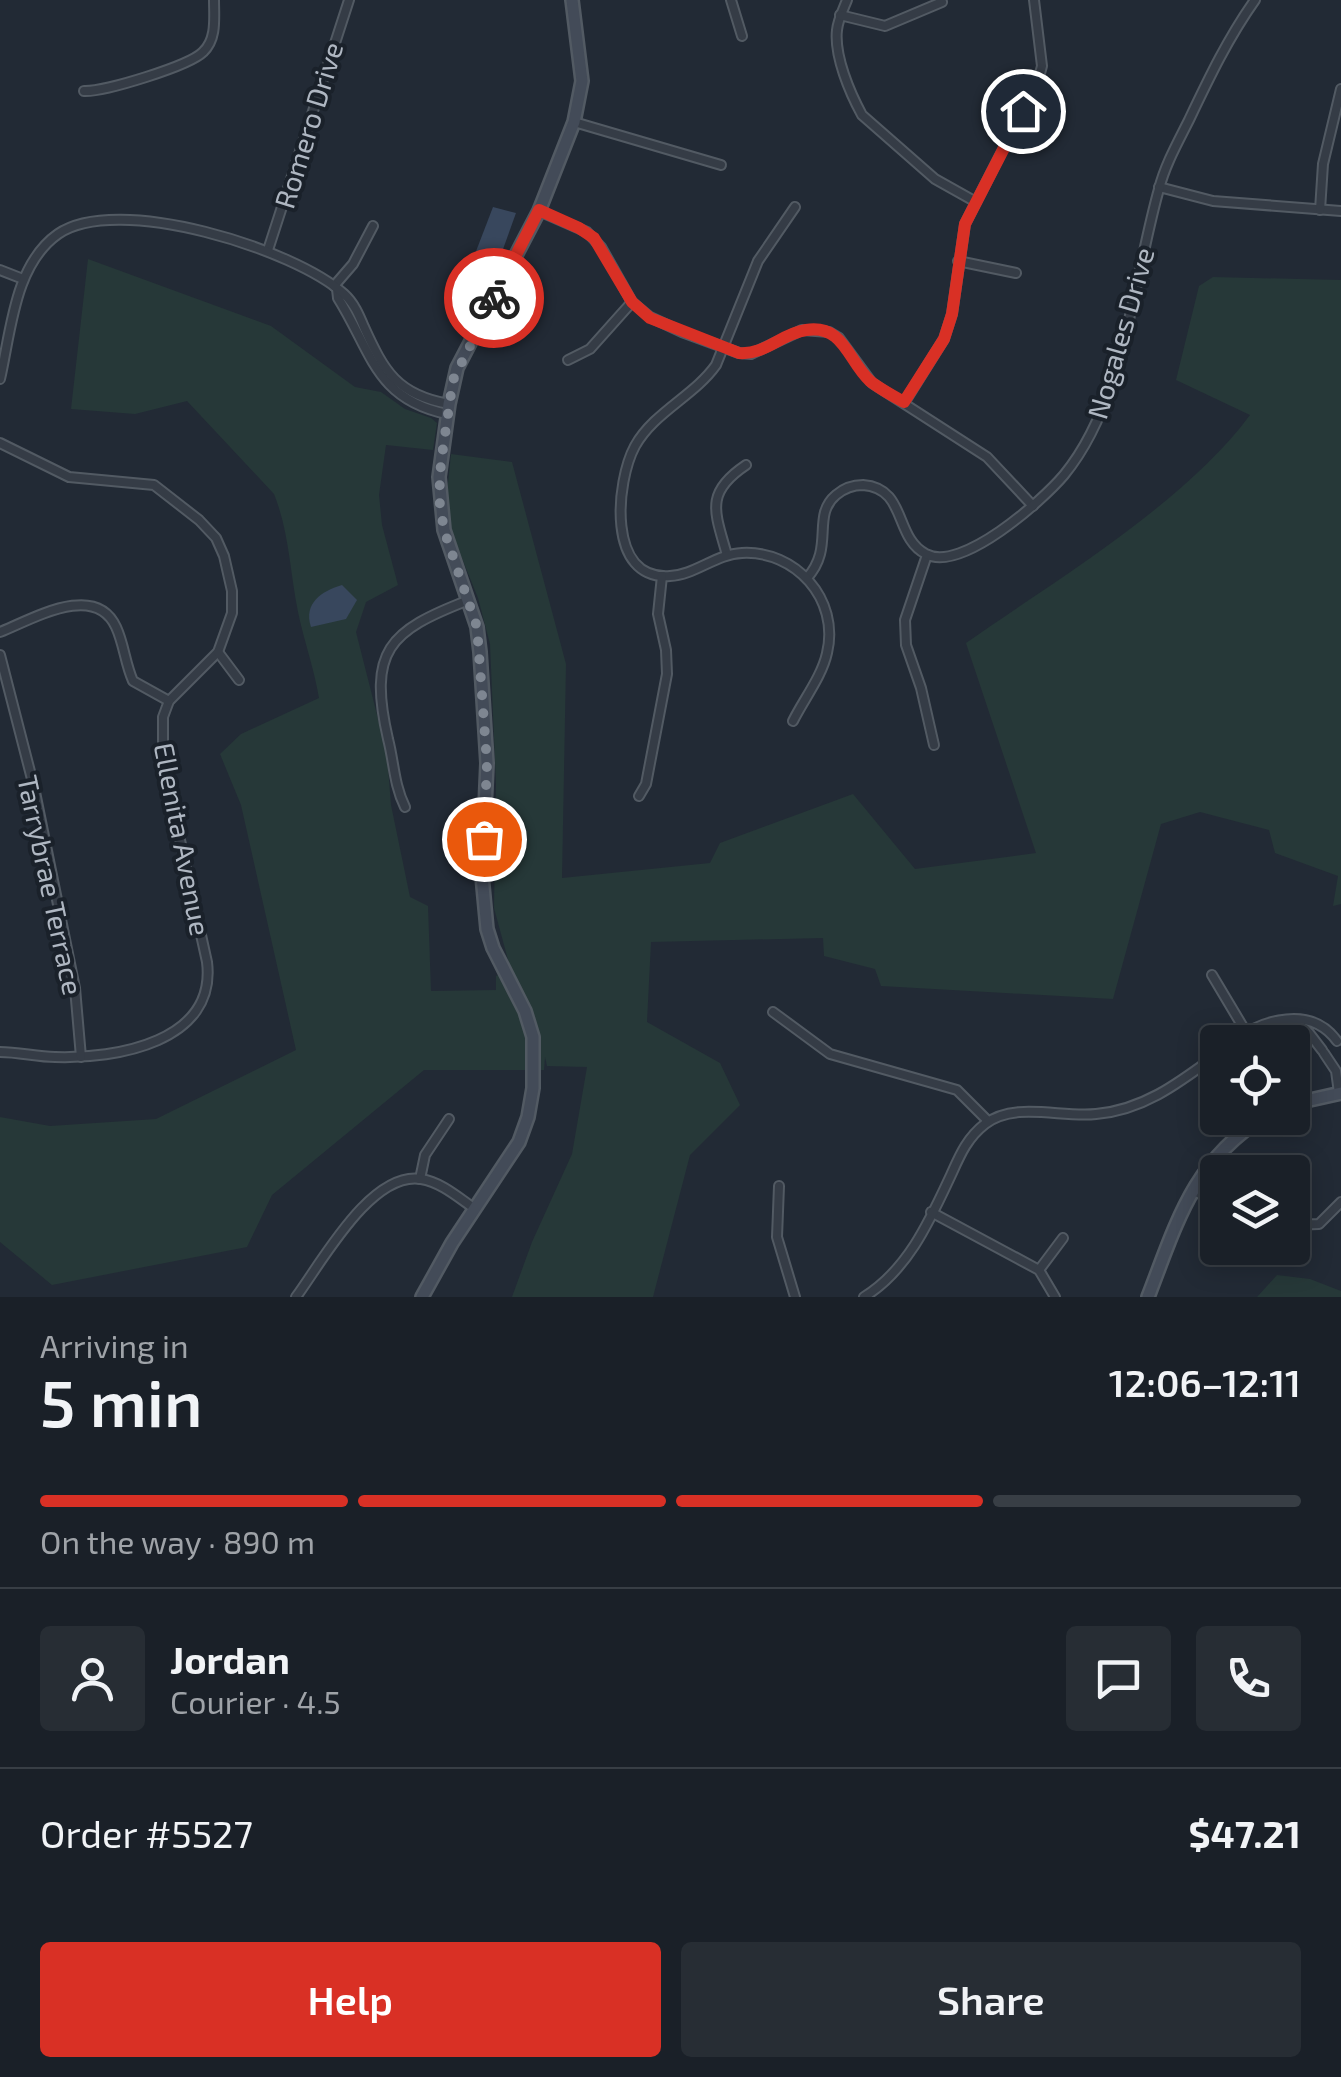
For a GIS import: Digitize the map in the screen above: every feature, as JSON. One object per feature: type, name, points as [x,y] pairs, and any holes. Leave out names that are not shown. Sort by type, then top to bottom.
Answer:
[{"type":"main road","points":[[422,1297],[519,1142],[528,1117],[534,1056],[525,1011],[493,948],[484,916],[487,763],[477,627],[444,530],[439,498],[448,409],[458,368],[539,210],[574,122],[582,82],[572,0]]},
{"type":"main road","points":[[1310,1100],[1340,1093]]},
{"type":"main road","points":[[1148,1297],[1195,1186],[1222,1149],[1241,1135]]},
{"type":"street","points":[[84,91],[104,90],[192,60],[210,42],[214,0]]},
{"type":"street","name":"Romero Drive","points":[[268,250],[350,0]]},
{"type":"street","points":[[731,0],[742,36]]},
{"type":"street","points":[[848,0],[840,15],[838,45],[854,102],[862,116],[935,178],[976,202]]},
{"type":"street","points":[[904,402],[944,339],[952,314],[965,224],[1038,81],[1041,51],[1034,0]]},
{"type":"street","name":"Nogales Drive","points":[[927,555],[951,557],[964,552],[1032,506],[1076,459],[1103,408],[1159,187],[1226,43],[1255,0]]},
{"type":"street","points":[[840,15],[886,26],[942,2]]},
{"type":"street","points":[[1320,210],[1323,164],[1341,89]]},
{"type":"street","points":[[574,122],[721,165]]},
{"type":"street","points":[[1159,187],[1214,202],[1341,211]]},
{"type":"street","points":[[794,721],[824,663],[830,634],[826,609],[807,578],[785,560],[761,554],[727,555],[681,574],[662,576],[636,562],[621,533],[622,480],[636,443],[708,377],[766,246],[795,208]]},
{"type":"street","points":[[539,210],[594,238],[632,302],[650,318],[751,354],[802,330],[828,332],[847,346],[872,383],[987,457],[1032,506]]},
{"type":"street","points":[[0,380],[23,279],[37,255],[58,234],[108,219],[208,232],[268,250],[335,288],[381,377],[416,406],[448,409]]},
{"type":"street","points":[[335,288],[373,226]]},
{"type":"street","points":[[958,261],[1016,273]]},
{"type":"street","points":[[0,270],[23,279]]},
{"type":"street","points":[[568,360],[590,349],[632,302]]},
{"type":"street","name":"Ellenita Avenue","points":[[0,443],[69,477],[154,486],[216,538],[232,591],[232,613],[218,652],[169,701],[163,716],[163,763],[207,962],[203,1004],[192,1019],[176,1030],[125,1050],[82,1057]]},
{"type":"street","points":[[727,555],[714,502],[725,480],[746,465]]},
{"type":"street","points":[[807,578],[822,555],[822,521],[830,501],[857,486],[878,488],[888,495],[913,543],[927,555],[905,620],[906,645],[934,745]]},
{"type":"street","points":[[639,796],[646,784],[666,674],[666,650],[658,614],[662,576]]},
{"type":"street","points":[[405,807],[397,789],[380,704],[380,675],[388,653],[410,626],[469,600]]},
{"type":"street","points":[[0,632],[70,605],[92,605],[108,614],[116,627],[133,681],[169,701]]},
{"type":"street","points":[[218,652],[239,680]]},
{"type":"street","name":"Tarrybrae Terrace","points":[[0,655],[34,787],[75,988],[82,1057]]},
{"type":"street","points":[[1212,975],[1242,1025]]},
{"type":"street","points":[[772,1012],[830,1054],[957,1090],[988,1121]]},
{"type":"street","points":[[1268,1025],[1292,1017],[1316,1023],[1339,1045]]},
{"type":"street","points":[[1283,1020],[1308,1033],[1323,1052],[1336,1072],[1340,1093]]},
{"type":"street","points":[[0,1052],[82,1057]]},
{"type":"street","points":[[864,1297],[900,1266],[968,1140],[988,1121],[1024,1112],[1078,1115],[1116,1111],[1152,1099],[1200,1067]]},
{"type":"street","points":[[420,1178],[425,1155],[449,1119]]},
{"type":"street","points":[[296,1297],[369,1198],[386,1185],[420,1178],[446,1189],[475,1209]]},
{"type":"street","points":[[779,1186],[777,1237],[795,1297]]},
{"type":"street","points":[[1195,1186],[1200,1188]]},
{"type":"street","points":[[1195,1186],[1200,1189]]},
{"type":"street","points":[[1310,1224],[1319,1224],[1341,1202]]},
{"type":"street","points":[[931,1212],[1038,1270],[1055,1297]]},
{"type":"street","points":[[1038,1270],[1063,1238]]},
{"type":"shaded area","points":[[88,259],[271,326],[355,387],[381,392],[405,409],[437,423],[433,450],[386,445],[379,495],[382,525],[398,585],[366,602],[356,632],[387,754],[391,805],[410,897],[428,906],[431,991],[496,990],[496,976],[510,967],[494,908],[496,784],[490,644],[478,598],[453,536],[446,502],[451,454],[512,462],[566,664],[562,878],[710,863],[720,843],[853,794],[915,869],[1036,853],[966,643],[1155,509],[1191,479],[1250,415],[1176,380],[1199,286],[1213,277],[1341,280],[1341,904],[1333,906],[1338,876],[1275,853],[1269,830],[1200,812],[1161,824],[1113,999],[881,986],[875,969],[824,956],[823,938],[651,942],[647,1022],[720,1063],[740,1105],[690,1155],[653,1297],[512,1297],[572,1154],[587,1067],[547,1066],[545,1057],[544,1070],[424,1070],[272,1195],[247,1247],[52,1285],[0,1242],[0,1117],[50,1126],[156,1119],[296,1050],[241,805],[220,754],[241,734],[319,698],[274,494],[187,401],[135,414],[71,409]]},
{"type":"shaded area","points":[[1277,1275],[1310,1279],[1341,1291],[1341,1297],[1257,1297]]},
{"type":"water","points":[[493,207],[516,213],[493,277],[480,292],[470,267]]},
{"type":"water","points":[[342,585],[357,600],[346,619],[311,627],[310,611],[316,599]]},
{"type":"way so far","points":[[484,839],[487,763],[477,627],[444,530],[439,498],[453,380],[494,298]]},
{"type":"route","points":[[494,298],[539,210],[588,232],[601,247],[632,302],[650,318],[739,353],[751,354],[802,330],[828,332],[847,346],[872,383],[904,402],[944,339],[952,314],[965,224],[1023,111]]}]
